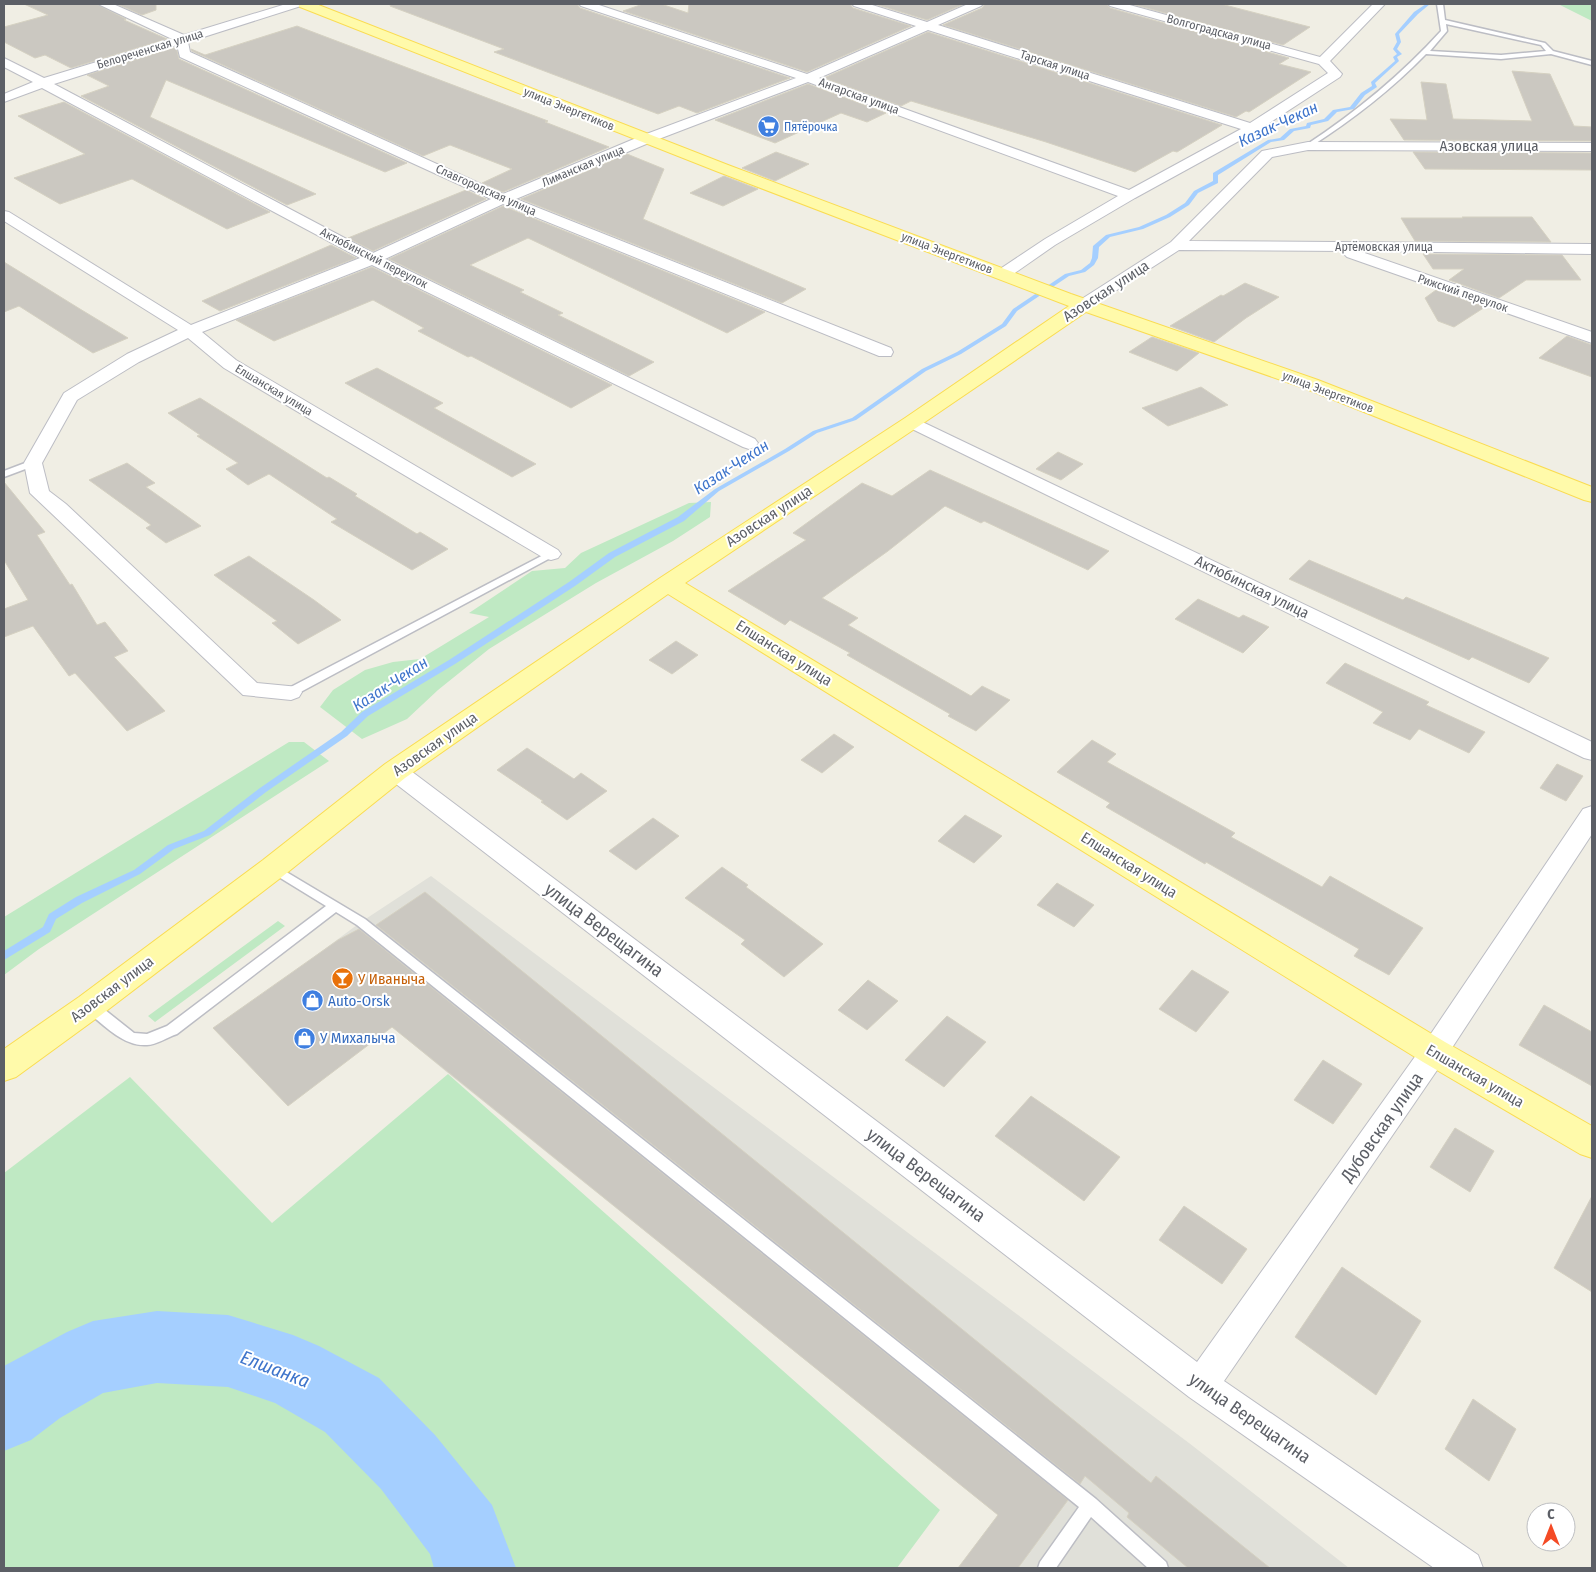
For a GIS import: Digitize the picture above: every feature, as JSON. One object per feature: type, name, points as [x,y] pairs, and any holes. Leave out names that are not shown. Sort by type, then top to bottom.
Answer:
[{"type":"main road","name":"улица Энергетиков","points":[[305,4],[646,139],[1074,301],[1311,384],[1592,494]]},
{"type":"main road","name":"Азовская улица","points":[[4,1067],[90,1006],[273,868],[395,771],[668,583],[912,422],[1074,301]]},
{"type":"main road","name":"Елшанская улица","points":[[668,583],[1434,1052],[1592,1143]]},
{"type":"street","points":[[104,4],[182,39]]},
{"type":"street","name":"Белореченская улица","points":[[4,98],[43,82],[297,4]]},
{"type":"street","name":"Ангарская улица","points":[[585,4],[808,78],[1130,195]]},
{"type":"street","name":"Тарская улица","points":[[858,4],[931,25],[1252,128]]},
{"type":"street","name":"Лиманская улица","points":[[32,463],[70,397],[133,358],[190,331],[373,259],[503,199],[646,139],[808,78],[977,4]]},
{"type":"street","name":"Волгоградская улица","points":[[1114,4],[1323,61]]},
{"type":"street","points":[[1011,277],[1050,242],[1130,195],[1252,128],[1336,74],[1323,61],[1379,4]]},
{"type":"street","name":"Славгородская улица","points":[[182,39],[184,54],[503,199],[885,352]]},
{"type":"street","name":"Актюбинский переулок","points":[[4,62],[373,259],[749,443]]},
{"type":"street","name":"Азовская улица","points":[[1074,301],[1176,245],[1268,154],[1308,146],[1592,147]]},
{"type":"street","name":"Елшанская улица","points":[[4,215],[190,331],[230,364],[551,554]]},
{"type":"street","name":"Артёмовская улица","points":[[1176,245],[1592,249]]},
{"type":"street","name":"Рижский переулок","points":[[1334,247],[1592,338]]},
{"type":"street","name":"Актюбинская улица","points":[[912,422],[1592,752]]},
{"type":"street","points":[[32,463],[40,493],[59,508],[251,690],[291,692]]},
{"type":"street","name":"улица Верещагина","points":[[395,771],[1201,1385],[1465,1568]]},
{"type":"street","name":"Дубовская улица","points":[[1201,1385],[1434,1052],[1592,815]]},
{"type":"lane","points":[[1308,146],[1344,123],[1426,52],[1444,31],[1440,4]]},
{"type":"lane","points":[[1442,20],[1543,44],[1551,52]]},
{"type":"lane","points":[[1426,52],[1501,57],[1551,52],[1592,63]]},
{"type":"lane","points":[[4,474],[32,463]]},
{"type":"lane","points":[[291,692],[551,554]]},
{"type":"lane","points":[[273,868],[361,922],[1090,1505],[1160,1568]]},
{"type":"lane","points":[[90,1006],[131,1038],[147,1040],[172,1030],[334,907]]},
{"type":"lane","points":[[1046,1568],[1090,1505]]},
{"type":"shaded area","points":[[431,876],[1189,1443],[1349,1568],[958,1568],[998,1515],[444,1070],[392,1027],[315,956],[361,922]]},
{"type":"green space","points":[[1558,4],[1592,4],[1592,21]]},
{"type":"green space","points":[[711,502],[710,517],[673,541],[596,583],[489,649],[438,690],[407,719],[362,739],[320,707],[333,690],[365,670],[393,662],[420,659],[489,617],[469,613],[532,571],[565,568],[581,553],[689,503]]},
{"type":"green space","points":[[289,742],[304,742],[329,761],[39,949],[4,975],[4,917]]},
{"type":"green space","points":[[278,921],[285,926],[155,1022],[148,1016]]},
{"type":"green space","points":[[448,1074],[940,1510],[897,1568],[4,1568],[4,1173],[130,1077],[272,1223]]},
{"type":"building","points":[[24,4],[96,4],[126,19],[124,20],[167,39],[71,68],[45,55],[35,58],[4,42],[4,27],[48,15]]},
{"type":"building","points":[[117,4],[156,4],[156,10],[142,15]]},
{"type":"building","points":[[391,4],[577,4],[580,8],[790,78],[697,113],[679,106],[658,114],[494,52],[504,49],[390,6]]},
{"type":"building","points":[[643,4],[661,4],[688,13],[689,4],[850,4],[853,8],[911,26],[807,72],[623,11]]},
{"type":"building","points":[[875,4],[964,4],[927,20]]},
{"type":"building","points":[[985,4],[1106,4],[1110,8],[1289,58],[1279,64],[1311,72],[1249,112],[1246,111],[1236,117],[943,25],[982,8]]},
{"type":"building","points":[[1132,4],[1221,4],[1310,27],[1283,45]]},
{"type":"building","points":[[297,26],[548,121],[545,122],[609,147],[503,192],[482,183],[512,169],[450,145],[423,156],[191,49],[205,55]]},
{"type":"building","points":[[928,32],[1222,125],[1177,152],[1173,151],[1135,172],[1046,142],[911,101],[901,106],[824,78]]},
{"type":"building","points":[[176,47],[179,59],[407,163],[385,172],[166,80],[150,117],[316,194],[287,205],[81,96],[109,86],[87,75]]},
{"type":"building","points":[[1512,71],[1550,74],[1574,126],[1592,127],[1592,141],[1404,140],[1390,119],[1427,120],[1421,82],[1446,84],[1453,119],[1532,121]]},
{"type":"building","points":[[808,84],[886,113],[867,122],[841,113],[775,143],[715,120]]},
{"type":"building","points":[[64,102],[270,212],[227,229],[132,179],[60,204],[14,178],[85,154],[18,116]]},
{"type":"building","points":[[776,152],[809,164],[775,181],[742,168]]},
{"type":"building","points":[[1413,152],[1592,153],[1592,170],[1425,169]]},
{"type":"building","points":[[627,154],[664,169],[643,219],[806,289],[782,303],[521,199]]},
{"type":"building","points":[[724,176],[758,189],[723,206],[690,193]]},
{"type":"building","points":[[466,190],[486,199],[373,251],[348,238]]},
{"type":"building","points":[[503,206],[765,312],[727,333],[528,238],[470,265],[524,290],[520,292],[563,313],[558,315],[654,362],[629,376],[389,259]]},
{"type":"building","points":[[1532,217],[1551,242],[1415,241],[1401,218]]},
{"type":"building","points":[[331,245],[356,258],[220,311],[202,301]]},
{"type":"building","points":[[1423,254],[1562,255],[1581,280],[1526,280],[1499,298],[1449,280],[1464,269],[1433,269]]},
{"type":"building","points":[[4,262],[128,338],[93,353],[19,306],[4,312]]},
{"type":"building","points":[[372,267],[612,385],[571,408],[418,331],[424,328],[373,300],[274,341],[236,320]]},
{"type":"building","points":[[1245,283],[1279,297],[1246,318],[1214,342],[1170,326],[1221,295],[1223,296]]},
{"type":"building","points":[[1436,290],[1485,307],[1454,327],[1438,321],[1425,298]]},
{"type":"building","points":[[1567,336],[1592,345],[1592,377],[1539,358]]},
{"type":"building","points":[[1152,337],[1199,353],[1177,371],[1129,352]]},
{"type":"building","points":[[377,368],[443,403],[434,408],[536,464],[512,477],[345,383]]},
{"type":"building","points":[[1201,387],[1228,405],[1168,426],[1142,408]]},
{"type":"building","points":[[200,398],[327,478],[329,477],[357,494],[355,496],[417,534],[420,532],[448,549],[412,570],[331,522],[337,519],[269,474],[248,485],[226,469],[238,463],[197,436],[200,435],[168,413]]},
{"type":"building","points":[[1058,452],[1083,464],[1061,480],[1036,469]]},
{"type":"building","points":[[127,463],[155,483],[146,487],[201,526],[166,543],[146,528],[151,525],[89,480]]},
{"type":"building","points":[[930,470],[1109,551],[1088,570],[984,521],[981,523],[945,506],[888,551],[822,598],[858,618],[848,625],[971,696],[982,686],[1010,700],[976,731],[847,655],[850,653],[790,620],[785,625],[728,591],[806,540],[793,533],[862,483],[892,496]]},
{"type":"building","points":[[4,482],[45,532],[37,535],[70,585],[72,584],[97,625],[105,622],[128,651],[114,657],[165,711],[127,731],[75,673],[69,676],[33,626],[4,637],[4,609],[28,600],[4,560]]},
{"type":"building","points":[[249,556],[341,620],[298,644],[272,623],[277,621],[214,575]]},
{"type":"building","points":[[1309,560],[1403,600],[1406,597],[1549,658],[1529,683],[1472,657],[1469,660],[1289,579]]},
{"type":"building","points":[[1198,599],[1239,618],[1243,615],[1269,627],[1243,653],[1175,619]]},
{"type":"building","points":[[676,641],[698,655],[672,674],[649,660]]},
{"type":"building","points":[[1345,663],[1429,702],[1426,705],[1485,732],[1469,753],[1419,729],[1410,740],[1373,723],[1383,712],[1326,683]]},
{"type":"building","points":[[834,734],[854,747],[822,773],[801,760]]},
{"type":"building","points":[[1092,740],[1116,754],[1107,762],[1235,833],[1231,837],[1322,887],[1330,876],[1423,928],[1389,975],[1354,956],[1359,949],[1106,807],[1110,803],[1057,772]]},
{"type":"building","points":[[527,748],[574,779],[581,773],[607,791],[567,820],[541,802],[543,801],[497,770]]},
{"type":"building","points":[[1557,764],[1583,776],[1566,801],[1540,788]]},
{"type":"building","points":[[965,815],[1002,836],[974,863],[938,841]]},
{"type":"building","points":[[653,818],[679,836],[636,870],[609,851]]},
{"type":"building","points":[[722,867],[823,944],[784,977],[741,944],[745,940],[685,898]]},
{"type":"building","points":[[1057,883],[1094,905],[1074,927],[1037,905]]},
{"type":"building","points":[[425,892],[1151,1483],[1156,1476],[1270,1568],[1188,1568],[1127,1517],[1129,1513],[1085,1476],[1080,1484],[376,925]]},
{"type":"building","points":[[359,929],[1068,1500],[1018,1568],[958,1568],[998,1515],[392,1027],[288,1106],[213,1028],[338,940]]},
{"type":"building","points":[[1192,970],[1229,992],[1196,1032],[1159,1009]]},
{"type":"building","points":[[868,980],[898,1001],[867,1030],[838,1010]]},
{"type":"building","points":[[1544,1005],[1592,1032],[1592,1086],[1519,1045]]},
{"type":"building","points":[[947,1016],[986,1042],[944,1087],[905,1060]]},
{"type":"building","points":[[1323,1060],[1362,1084],[1333,1124],[1294,1100]]},
{"type":"building","points":[[1031,1096],[1120,1157],[1084,1201],[995,1136]]},
{"type":"building","points":[[1455,1128],[1494,1151],[1470,1192],[1430,1167]]},
{"type":"building","points":[[1592,1196],[1592,1292],[1554,1268]]},
{"type":"building","points":[[1184,1206],[1247,1249],[1222,1284],[1159,1240]]},
{"type":"building","points":[[1342,1267],[1421,1321],[1376,1395],[1295,1337]]},
{"type":"building","points":[[1473,1399],[1516,1429],[1489,1481],[1445,1449]]},
{"type":"waterway","name":"Казак-Чекан","points":[[4,956],[47,929],[52,917],[79,900],[137,872],[171,847],[207,833],[263,790],[344,734],[365,714],[452,662],[572,584],[612,555],[681,519],[717,490],[815,432],[854,419],[924,370],[959,353],[1004,325],[1015,310],[1067,275],[1083,271],[1092,264],[1095,258],[1096,246],[1108,236],[1141,228],[1168,216],[1187,204],[1196,192],[1216,182],[1215,174],[1270,141],[1282,139],[1292,130],[1308,127],[1309,124],[1326,120],[1335,111],[1352,108],[1363,94],[1375,86],[1373,83],[1397,61],[1395,57],[1400,54],[1395,49],[1399,42],[1397,34],[1416,13],[1428,4]]},
{"type":"waterway","name":"Елшанка","points":[[4,1413],[33,1391],[93,1358],[157,1347],[228,1351],[293,1372],[352,1405],[408,1462],[464,1533],[475,1568]]},
{"type":"place","name":"Пятёрочка","points":[[768,127]]},
{"type":"place","name":"У Иваныча","points":[[342,979]]},
{"type":"place","name":"Auto-Orsk","points":[[312,1001]]},
{"type":"place","name":"У Михалыча","points":[[304,1038]]}]
